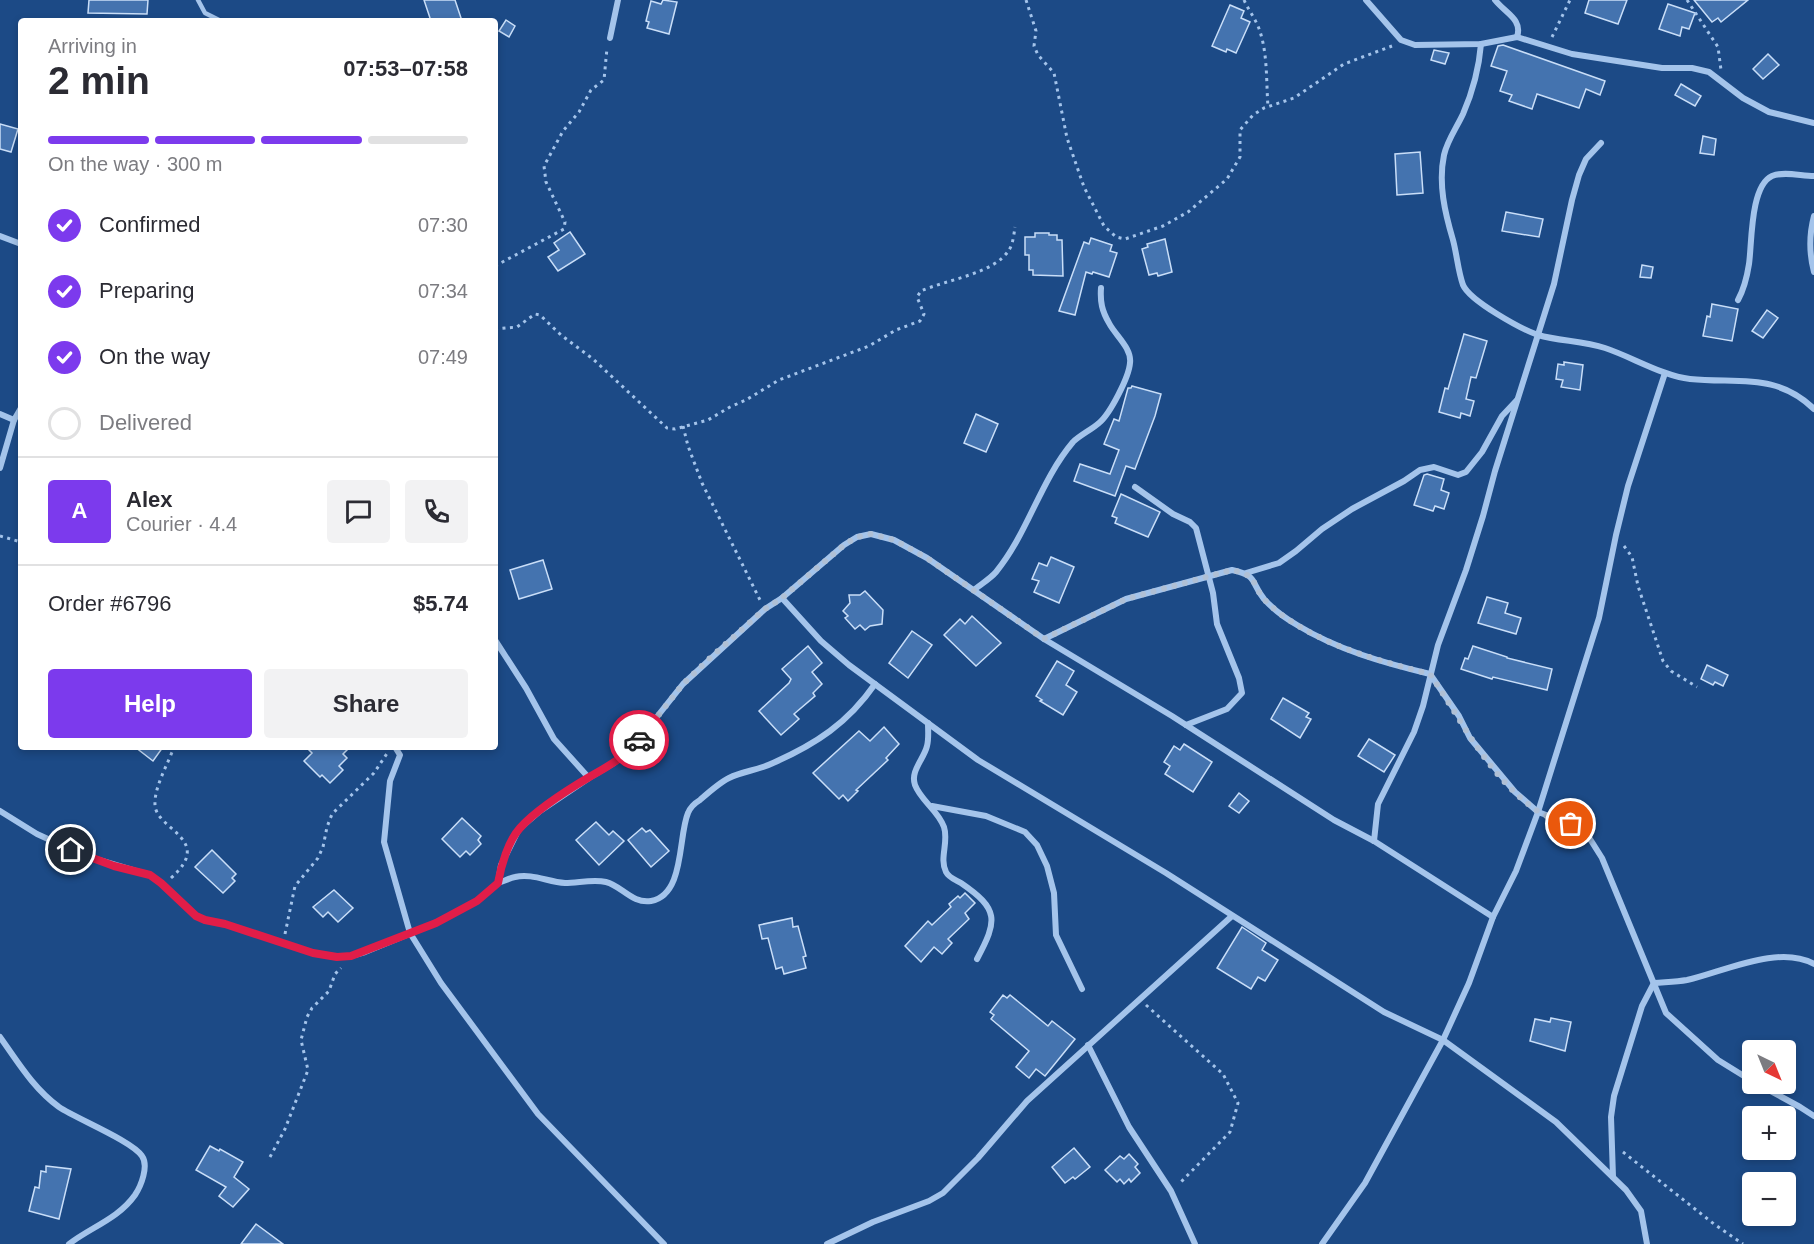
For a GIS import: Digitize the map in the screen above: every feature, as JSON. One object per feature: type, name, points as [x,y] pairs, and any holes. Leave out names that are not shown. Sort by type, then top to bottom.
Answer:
[{"type":"street","points":[[610,38],[618,0]]},
{"type":"street","points":[[1366,0],[1401,40],[1415,45],[1482,44],[1517,37],[1572,54],[1662,68],[1700,70],[1709,72],[1743,98],[1769,112],[1814,123]]},
{"type":"street","points":[[1495,0],[1518,23],[1520,30],[1517,37]]},
{"type":"street","points":[[1482,44],[1479,66],[1468,102],[1444,154],[1442,176],[1444,211],[1464,285],[1468,292],[1484,306],[1537,334],[1606,348],[1628,355],[1665,373],[1689,379],[1745,380],[1768,383],[1788,390],[1814,409]]},
{"type":"street","points":[[1374,841],[1378,804],[1414,732],[1438,645],[1466,570],[1554,284],[1579,175],[1586,159],[1600,143]]},
{"type":"street","points":[[1738,300],[1744,289],[1747,275],[1756,202],[1763,183],[1769,177],[1778,174],[1814,176]]},
{"type":"street","points":[[1814,216],[1809,239],[1810,259],[1814,272]]},
{"type":"street","points":[[0,236],[18,243]]},
{"type":"street","points":[[974,590],[994,574],[1029,518],[1052,473],[1074,441],[1101,422],[1129,370],[1131,360],[1127,350],[1109,325],[1100,303],[1101,288]]},
{"type":"street","points":[[1323,1244],[1365,1183],[1443,1040],[1469,983],[1493,917],[1516,871],[1538,812],[1599,618],[1628,486],[1665,373]]},
{"type":"street","points":[[1044,639],[1126,599],[1209,575],[1232,570],[1246,573],[1279,563],[1352,509],[1420,470],[1434,467],[1458,475],[1466,472],[1482,452],[1502,416],[1519,397]]},
{"type":"street","points":[[0,468],[18,413]]},
{"type":"street","points":[[0,414],[14,420]]},
{"type":"street","points":[[1135,487],[1196,528],[1209,575],[1217,624],[1239,678],[1242,693],[1227,709],[1186,725]]},
{"type":"street","points":[[498,883],[501,865],[519,829],[540,811],[614,763],[633,747],[683,684],[765,609],[782,598],[844,545],[857,537],[871,534],[894,540],[919,553],[1044,639],[1186,725],[1334,820],[1374,841],[1493,917]]},
{"type":"street","points":[[1246,573],[1254,580],[1262,597],[1273,608],[1327,642],[1373,659],[1430,674],[1459,716],[1470,738],[1515,792],[1538,812],[1571,824],[1590,839],[1602,858],[1666,1013],[1674,1023],[1718,1060],[1742,1075]]},
{"type":"street","points":[[782,598],[821,641],[978,760],[1166,873],[1384,1012],[1443,1040],[1556,1122],[1626,1190],[1641,1211],[1647,1244]]},
{"type":"street","points":[[498,645],[526,688],[554,739],[589,778]]},
{"type":"street","points":[[0,811],[58,844],[104,862],[150,875],[196,916],[313,953],[348,956],[365,952],[436,923],[477,901],[498,883],[516,876],[563,883],[608,882],[640,901],[658,898],[666,892],[679,864],[689,810],[730,778],[772,764],[825,736],[861,704],[875,684]]},
{"type":"street","points":[[928,723],[927,746],[914,775],[915,784],[939,816],[945,830],[943,863],[948,875],[982,898],[991,912],[990,933],[977,959]]},
{"type":"street","points":[[396,750],[400,755],[390,781],[384,842],[410,933],[441,983],[538,1114],[663,1244]]},
{"type":"street","points":[[931,806],[986,816],[1025,831],[1037,845],[1047,866],[1054,893],[1056,935],[1082,989]]},
{"type":"street","points":[[827,1244],[873,1221],[929,1202],[943,1193],[978,1158],[1027,1101],[1232,916]]},
{"type":"street","points":[[1654,983],[1686,980],[1773,958],[1801,958],[1814,964]]},
{"type":"street","points":[[1613,1177],[1611,1117],[1614,1096],[1642,1006],[1654,983]]},
{"type":"street","points":[[0,1037],[30,1080],[53,1102],[129,1145],[141,1154],[144,1160],[142,1181],[134,1196],[113,1218],[69,1244]]},
{"type":"street","points":[[1088,1045],[1129,1127],[1171,1191],[1195,1244]]},
{"type":"street","points":[[1776,1094],[1814,1116]]},
{"type":"lane","points":[[198,0],[205,13],[215,18]]},
{"type":"path","points":[[1026,0],[1036,30],[1034,46],[1054,73],[1063,119],[1078,172],[1104,226],[1116,237],[1125,239],[1163,226],[1188,212],[1227,179],[1240,157],[1240,130],[1253,115],[1294,98],[1344,64],[1390,48],[1401,40]]},
{"type":"path","points":[[1244,0],[1258,26],[1264,48],[1268,69],[1268,107]]},
{"type":"path","points":[[1545,46],[1557,29],[1570,0]]},
{"type":"path","points":[[1687,0],[1718,47],[1721,80]]},
{"type":"path","points":[[498,264],[564,229],[565,222],[546,182],[544,166],[563,131],[579,112],[591,90],[604,80],[610,38]]},
{"type":"path","points":[[498,329],[517,327],[536,314],[540,315],[561,335],[593,359],[667,428],[675,429],[708,420],[779,380],[869,346],[896,330],[920,321],[924,314],[916,297],[921,291],[981,270],[1000,258],[1009,250],[1015,227]]},
{"type":"path","points":[[683,426],[687,446],[702,483],[765,609]]},
{"type":"path","points":[[0,536],[18,541]]},
{"type":"path","points":[[1616,536],[1632,557],[1638,586],[1663,661],[1671,671],[1697,687]]},
{"type":"path","points":[[161,883],[177,872],[186,852],[181,837],[158,815],[154,804],[173,750]]},
{"type":"path","points":[[283,944],[295,886],[318,858],[332,814],[374,773],[391,750]]},
{"type":"path","points":[[270,1157],[285,1129],[308,1070],[301,1040],[307,1017],[312,1008],[329,991],[335,974],[348,956]]},
{"type":"path","points":[[1140,999],[1224,1074],[1238,1103],[1230,1132],[1171,1191]]},
{"type":"path","points":[[1612,1144],[1743,1244]]},
{"type":"building","points":[[89,0],[148,0],[147,14],[88,13]]},
{"type":"building","points":[[424,0],[455,0],[461,18],[430,18]]},
{"type":"building","points":[[663,0],[677,2],[669,34],[647,28],[649,22],[646,21],[651,1],[661,4]]},
{"type":"building","points":[[1589,0],[1627,0],[1618,24],[1585,13]]},
{"type":"building","points":[[1694,0],[1748,0],[1721,22],[1718,18],[1712,22]]},
{"type":"building","points":[[1668,4],[1695,13],[1689,29],[1682,27],[1680,36],[1659,29]]},
{"type":"building","points":[[1230,5],[1244,11],[1241,18],[1250,22],[1236,53],[1227,49],[1226,52],[1212,46]]},
{"type":"building","points":[[506,20],[515,26],[509,37],[499,31]]},
{"type":"building","points":[[1503,45],[1605,81],[1600,95],[1586,89],[1579,108],[1537,94],[1532,109],[1509,101],[1512,95],[1500,91],[1507,71],[1491,66],[1498,46]]},
{"type":"building","points":[[1434,50],[1449,53],[1445,64],[1431,60]]},
{"type":"building","points":[[1768,54],[1779,65],[1763,79],[1753,69]]},
{"type":"building","points":[[1681,84],[1701,96],[1695,106],[1675,95]]},
{"type":"building","points":[[0,124],[18,129],[11,152],[0,149]]},
{"type":"building","points":[[1703,136],[1716,139],[1714,155],[1700,153]]},
{"type":"building","points":[[1420,152],[1423,193],[1397,195],[1395,154]]},
{"type":"building","points":[[1506,212],[1543,219],[1539,237],[1502,231]]},
{"type":"building","points":[[570,232],[585,254],[558,271],[548,257],[559,250],[554,243]]},
{"type":"building","points":[[1035,233],[1057,235],[1057,240],[1062,240],[1063,276],[1033,275],[1033,270],[1029,270],[1029,255],[1025,255],[1025,237],[1035,237]]},
{"type":"building","points":[[1091,238],[1112,245],[1110,251],[1117,253],[1109,277],[1086,272],[1075,315],[1059,311],[1084,242],[1089,244]]},
{"type":"building","points":[[1165,239],[1172,272],[1158,276],[1157,273],[1149,275],[1142,249],[1148,247],[1147,244]]},
{"type":"building","points":[[1642,265],[1653,267],[1651,278],[1640,277]]},
{"type":"building","points":[[1712,304],[1738,309],[1732,341],[1703,336]]},
{"type":"building","points":[[1767,310],[1778,318],[1763,338],[1752,331]]},
{"type":"building","points":[[1464,334],[1487,341],[1476,378],[1471,377],[1466,399],[1474,401],[1470,416],[1461,413],[1460,418],[1439,412]]},
{"type":"building","points":[[1564,362],[1583,365],[1580,390],[1561,387],[1563,380],[1556,379],[1558,364],[1564,365]]},
{"type":"building","points":[[1132,386],[1161,394],[1135,469],[1126,466],[1115,496],[1074,481],[1080,464],[1110,474],[1119,450],[1104,444],[1114,419],[1119,421],[1128,388]]},
{"type":"building","points":[[976,414],[998,424],[986,452],[964,443]]},
{"type":"building","points":[[1424,475],[1444,479],[1441,490],[1449,493],[1444,509],[1435,506],[1433,511],[1414,505]]},
{"type":"building","points":[[1121,494],[1160,512],[1148,537],[1115,523],[1117,518],[1112,516]]},
{"type":"building","points":[[1051,557],[1074,567],[1059,603],[1034,592],[1039,581],[1032,579],[1039,563],[1047,566]]},
{"type":"building","points":[[543,560],[552,589],[519,599],[510,570]]},
{"type":"building","points":[[865,591],[883,610],[882,624],[870,626],[865,630],[860,625],[855,629],[845,618],[848,616],[843,611],[850,603],[849,595],[860,595]]},
{"type":"building","points":[[1487,597],[1508,603],[1505,613],[1521,618],[1516,634],[1478,623]]},
{"type":"building","points":[[972,616],[1001,643],[976,666],[944,635],[960,619],[965,624]]},
{"type":"building","points":[[912,631],[932,645],[908,678],[889,663]]},
{"type":"building","points":[[808,646],[822,663],[812,672],[822,684],[813,693],[815,696],[794,714],[799,719],[781,735],[759,711],[789,683],[791,679],[782,669]]},
{"type":"building","points":[[1473,646],[1507,658],[1552,669],[1547,690],[1493,677],[1492,679],[1461,669]]},
{"type":"building","points":[[1057,661],[1074,671],[1066,685],[1077,692],[1063,715],[1036,696]]},
{"type":"building","points":[[1707,665],[1728,675],[1723,686],[1715,682],[1713,685],[1701,679]]},
{"type":"building","points":[[1283,698],[1309,713],[1306,717],[1311,719],[1300,738],[1271,719]]},
{"type":"building","points":[[884,727],[899,744],[886,758],[888,760],[856,790],[858,791],[848,801],[843,795],[839,799],[813,773],[859,731],[870,741]]},
{"type":"building","points":[[1369,739],[1395,755],[1384,772],[1358,756]]},
{"type":"building","points":[[1184,744],[1212,762],[1193,792],[1165,774],[1170,766],[1164,762],[1174,746],[1180,750]]},
{"type":"building","points":[[139,750],[161,750],[153,761]]},
{"type":"building","points":[[309,750],[347,750],[343,754],[347,758],[339,766],[343,770],[330,783],[322,775],[320,777],[304,761],[312,753]]},
{"type":"building","points":[[1239,793],[1249,801],[1239,813],[1229,806]]},
{"type":"building","points":[[462,818],[481,836],[478,840],[481,844],[470,855],[466,851],[460,857],[442,839]]},
{"type":"building","points":[[596,822],[609,835],[613,831],[624,841],[599,865],[576,840]]},
{"type":"building","points":[[642,828],[646,832],[650,830],[669,851],[651,867],[628,840]]},
{"type":"building","points":[[212,850],[236,874],[232,878],[235,881],[223,893],[195,867]]},
{"type":"building","points":[[334,890],[353,908],[338,922],[328,912],[323,917],[313,907]]},
{"type":"building","points":[[965,893],[975,903],[965,913],[969,919],[948,939],[952,943],[942,954],[934,947],[921,962],[905,946],[928,921],[932,925],[951,907],[949,904]]},
{"type":"building","points":[[792,918],[793,927],[798,926],[806,956],[803,957],[806,968],[784,974],[782,967],[776,969],[768,938],[762,939],[759,925]]},
{"type":"building","points":[[1242,927],[1266,943],[1262,950],[1278,960],[1265,981],[1258,977],[1251,989],[1217,968]]},
{"type":"building","points":[[1003,995],[1007,998],[1010,995],[1048,1026],[1052,1021],[1075,1039],[1045,1076],[1036,1069],[1029,1078],[1016,1067],[1029,1051],[991,1019],[994,1015],[990,1012]]},
{"type":"building","points":[[1551,1018],[1571,1022],[1565,1051],[1530,1041],[1535,1019],[1550,1022]]},
{"type":"building","points":[[210,1146],[243,1162],[234,1177],[249,1189],[233,1207],[219,1196],[226,1187],[196,1170]]},
{"type":"building","points":[[1074,1148],[1090,1167],[1075,1179],[1073,1177],[1065,1183],[1052,1167]]},
{"type":"building","points":[[1129,1154],[1138,1164],[1135,1167],[1140,1173],[1131,1182],[1129,1179],[1124,1184],[1120,1179],[1117,1182],[1105,1170],[1120,1156],[1124,1159]]},
{"type":"building","points":[[46,1166],[71,1169],[59,1219],[29,1211],[35,1187],[39,1188],[41,1171],[46,1172]]},
{"type":"building","points":[[256,1224],[283,1244],[241,1244]]},
{"type":"way so far","points":[[639,740],[683,684],[765,609],[782,598],[844,545],[857,537],[871,534],[894,540],[927,558],[1044,639],[1126,599],[1146,592],[1232,570],[1246,573],[1254,580],[1262,597],[1273,608],[1327,642],[1373,659],[1430,674],[1459,716],[1470,738],[1515,792],[1538,812],[1571,824]]},
{"type":"route","points":[[71,850],[114,866],[150,875],[196,916],[205,920],[225,924],[313,953],[337,957],[351,956],[436,923],[477,901],[498,883],[501,865],[519,829],[540,811],[614,763],[639,740]]}]
